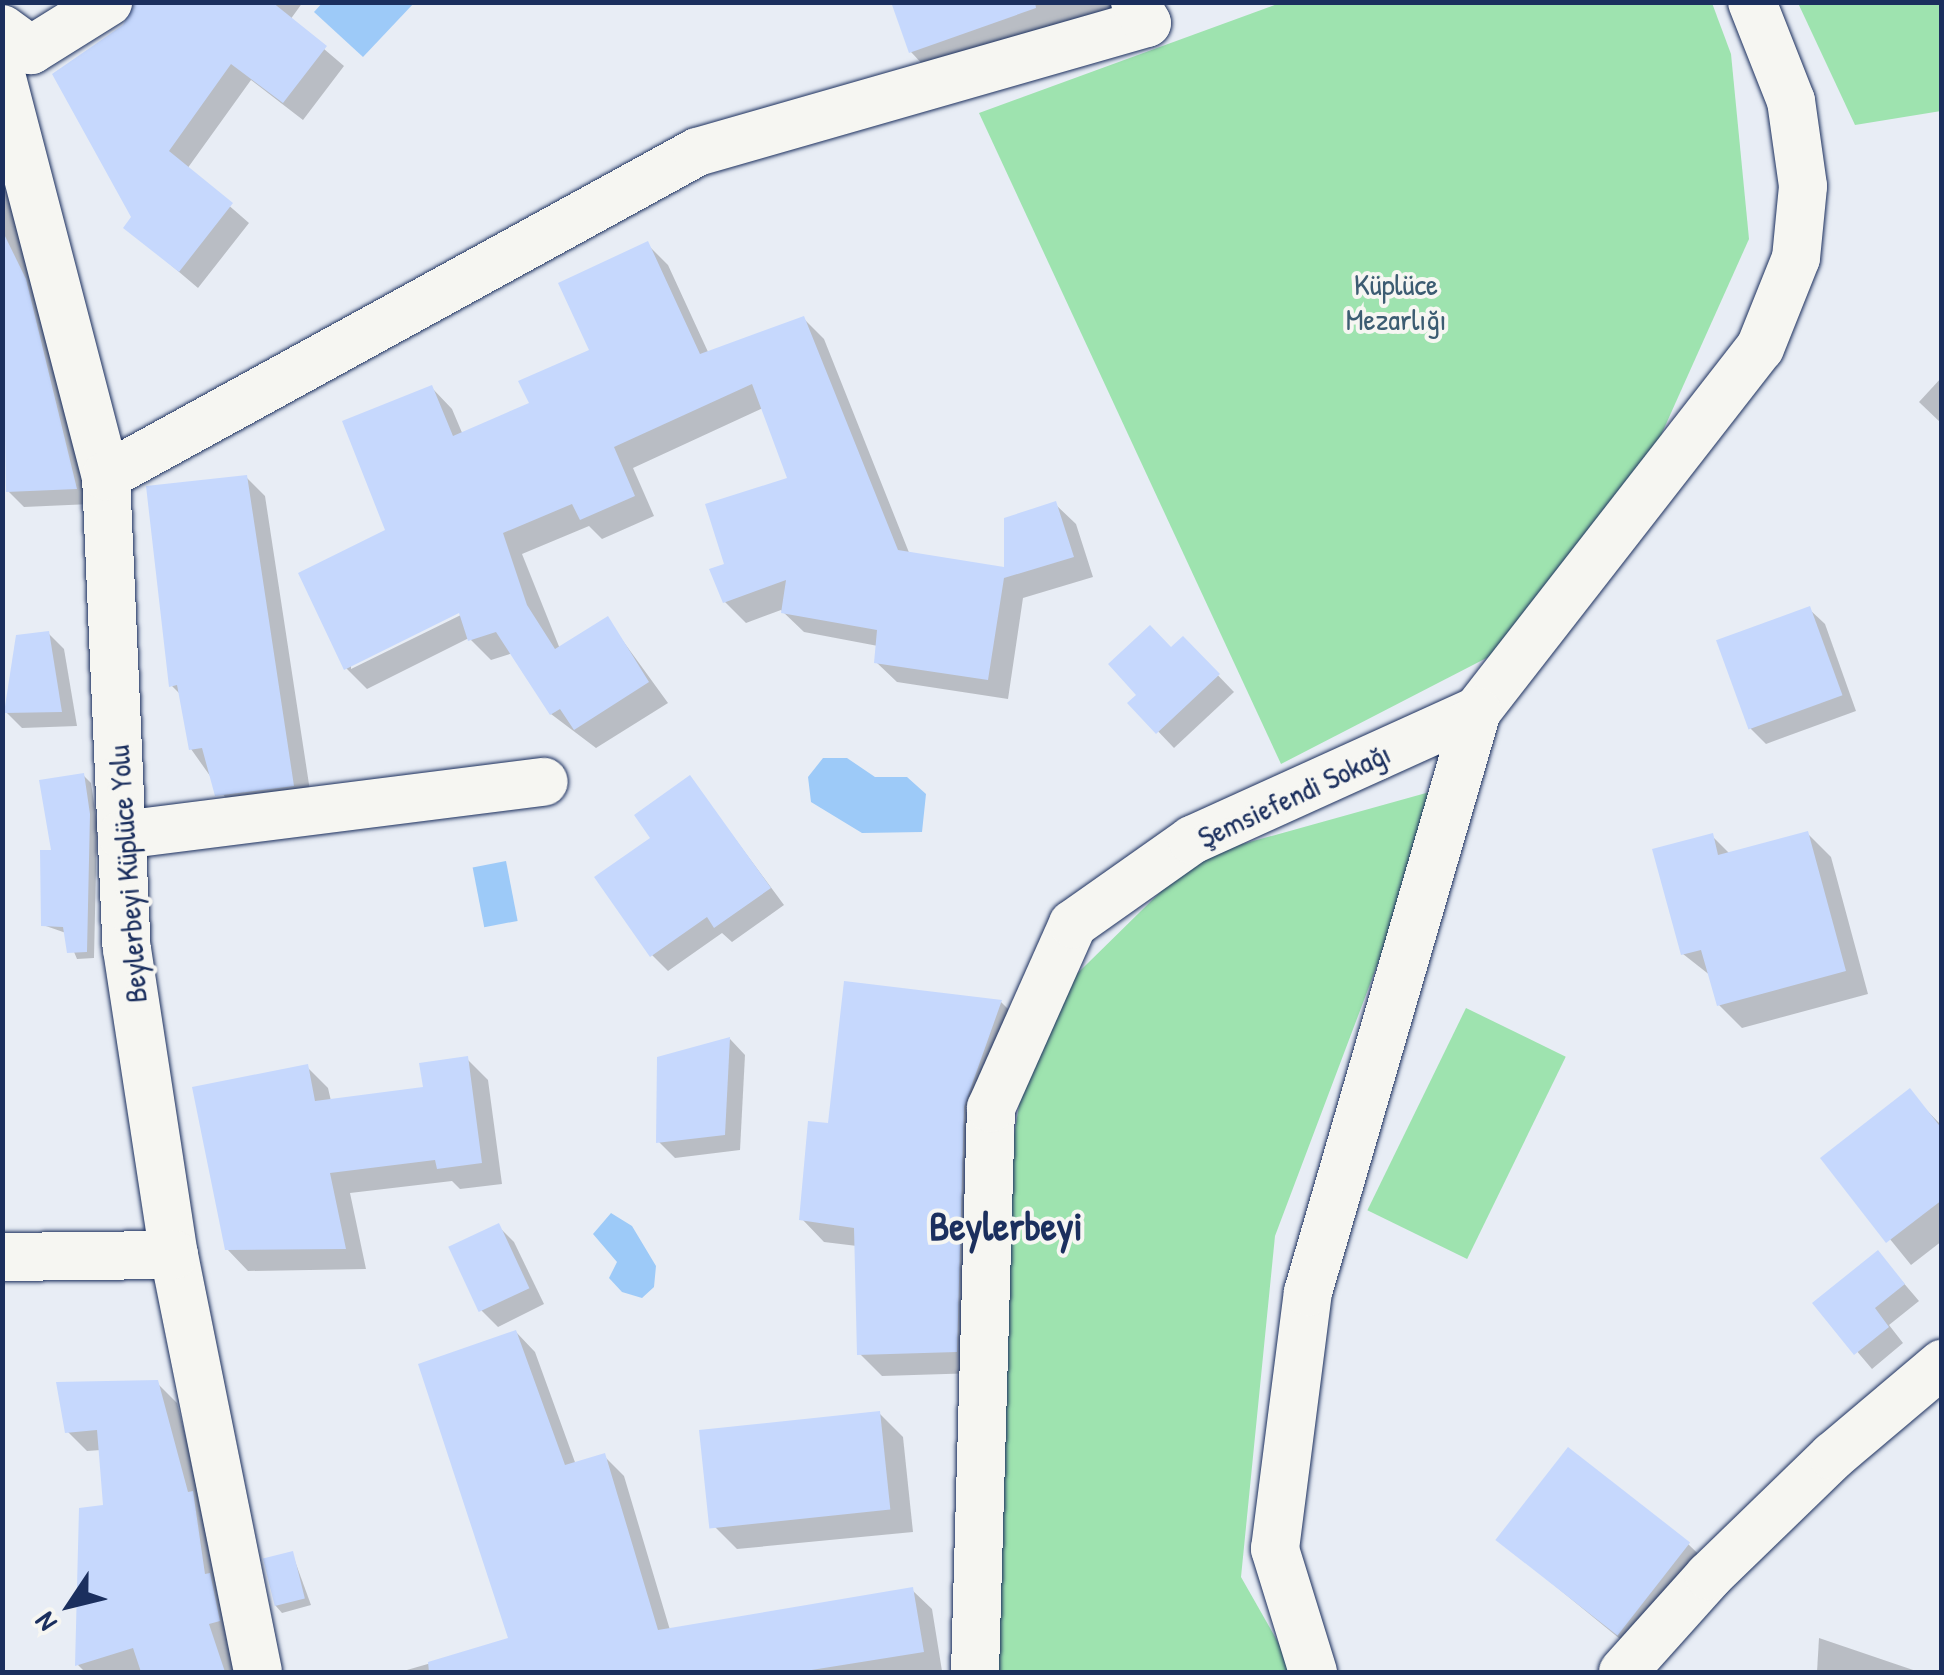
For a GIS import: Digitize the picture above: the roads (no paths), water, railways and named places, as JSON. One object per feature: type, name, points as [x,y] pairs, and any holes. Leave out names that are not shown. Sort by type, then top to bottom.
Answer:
[{"type":"street","points":[[2,28],[31,50],[108,2]]},
{"type":"street","points":[[106,476],[697,152],[1146,23],[1135,2]]},
{"type":"street","name":"Şemsiefendi Sokağı","points":[[974,1672],[991,1108],[1073,924],[1192,840],[1477,711],[1760,348],[1796,258],[1803,186],[1790,101],[1752,2]]},
{"type":"street","name":"Beylerbeyi Küplüce Yolu","points":[[2,78],[106,476],[127,949],[174,1255],[258,1672]]},
{"type":"street","points":[[1313,1672],[1275,1549],[1308,1292],[1477,711]]},
{"type":"street","points":[[122,835],[544,782]]},
{"type":"street","points":[[2,1257],[174,1255]]},
{"type":"street","points":[[1623,1672],[1708,1576],[1832,1456],[1942,1364]]},
{"type":"water","points":[[323,2],[414,3],[363,57],[314,12]]},
{"type":"water","points":[[823,758],[847,758],[875,777],[907,777],[926,794],[922,832],[862,833],[811,802],[808,777]]},
{"type":"water","points":[[506,861],[518,921],[484,927],[473,867]]},
{"type":"water","points":[[611,1213],[632,1226],[656,1266],[654,1287],[642,1298],[622,1292],[609,1278],[617,1262],[593,1234]]},
{"type":"district","name":"Beylerbeyi","points":[[1006,1225]]},
{"type":"park label","name":"Küplüce Mezarlığı","points":[[1396,301]]}]
